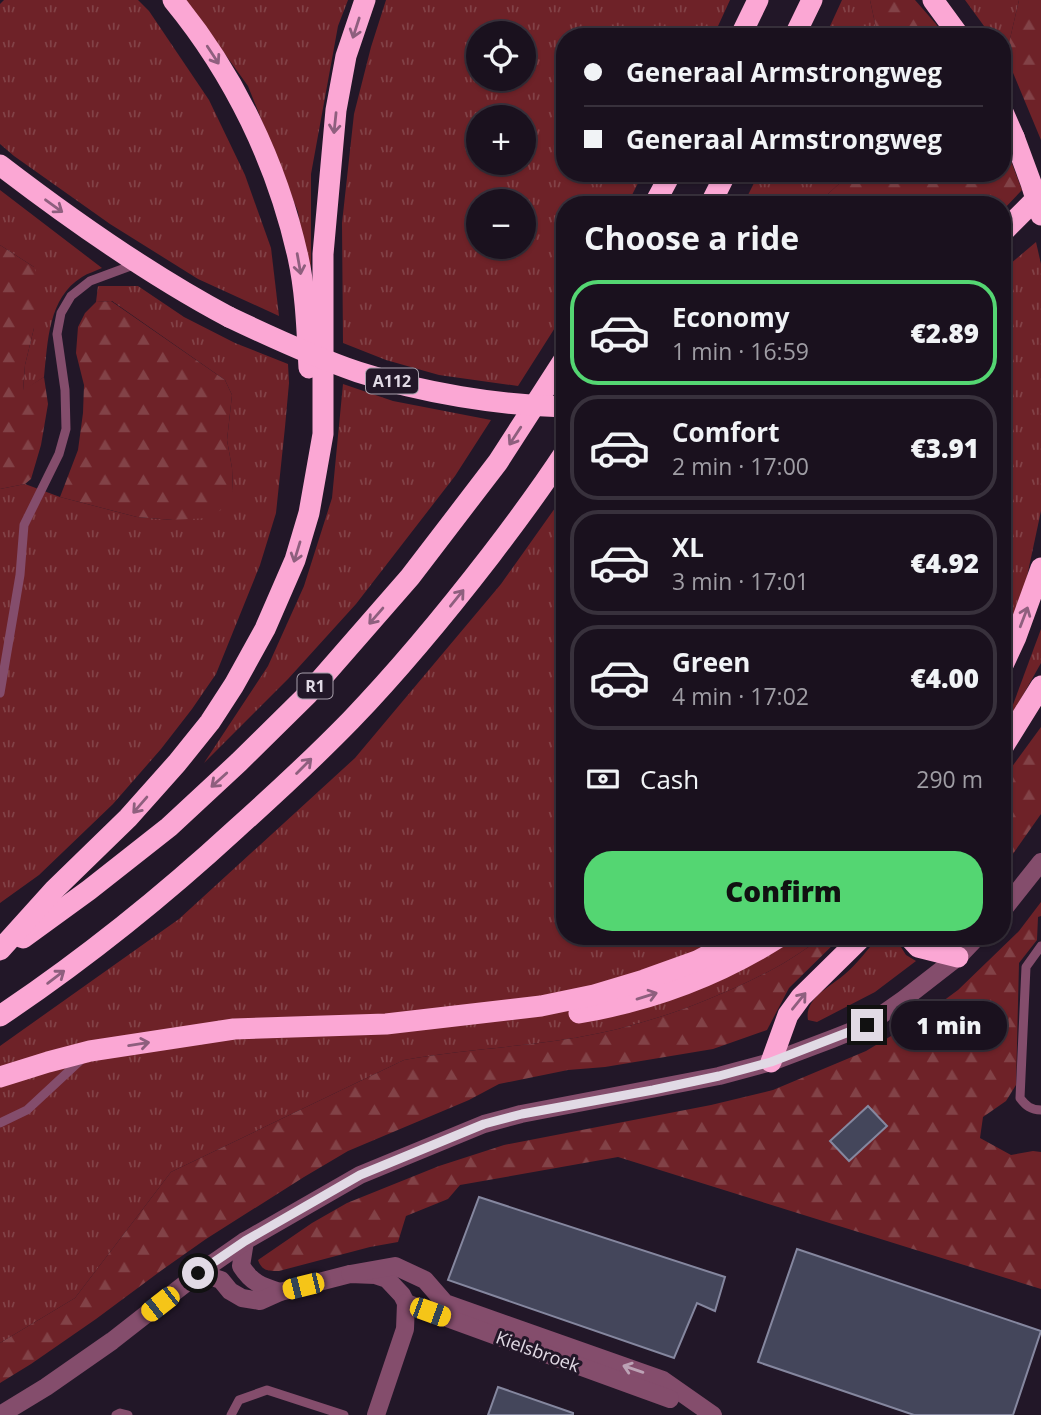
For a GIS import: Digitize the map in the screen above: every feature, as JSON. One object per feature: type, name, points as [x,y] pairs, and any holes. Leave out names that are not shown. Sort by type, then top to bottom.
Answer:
[{"type":"highway","points":[[173,0],[195,27],[230,80],[284,200],[299,259],[305,307],[314,435],[313,485]]},
{"type":"highway","points":[[0,952],[54,890],[128,818],[209,722],[234,685],[265,629],[295,561],[309,513],[323,435],[323,254],[336,110],[346,56],[365,0]]},
{"type":"highway","points":[[744,28],[758,0]]},
{"type":"highway","points":[[798,28],[812,0]]},
{"type":"highway","points":[[933,0],[953,28]]},
{"type":"highway","points":[[1011,130],[1031,215]]},
{"type":"highway","name":"A112","points":[[0,165],[52,205],[138,264],[200,302],[283,342],[361,373],[417,387],[478,400],[556,406]]},
{"type":"highway","points":[[1031,215],[1041,194]]},
{"type":"highway","points":[[1011,227],[1031,215],[1041,202]]},
{"type":"highway","name":"R1","points":[[0,952],[89,890],[169,827],[307,695],[418,566],[498,462],[556,372]]},
{"type":"highway","points":[[0,1016],[121,929],[283,787],[344,727],[461,594],[556,465]]},
{"type":"highway","points":[[1011,648],[1041,568]]},
{"type":"highway","points":[[1011,725],[1041,686]]},
{"type":"highway","points":[[1011,734],[1041,686]]},
{"type":"highway","points":[[0,1077],[90,1052],[234,1029],[386,1024],[541,1006],[594,995],[644,980],[697,961],[727,945]]},
{"type":"highway","points":[[386,1024],[443,1029],[544,1019],[595,1010],[646,997],[701,978],[767,945]]},
{"type":"highway","points":[[771,1062],[789,1014],[801,997],[854,945]]},
{"type":"highway","points":[[916,945],[958,957]]},
{"type":"street","points":[[1011,900],[1041,862]]},
{"type":"street","points":[[0,1415],[112,1341],[198,1273],[245,1241],[360,1175],[484,1124],[522,1114],[719,1076],[771,1062],[867,1025],[958,957],[969,945]]},
{"type":"street","points":[[241,1266],[245,1241]]},
{"type":"street","points":[[219,1260],[241,1266],[250,1279],[280,1292]]},
{"type":"street","points":[[219,1260],[221,1280]]},
{"type":"street","points":[[350,1274],[395,1266],[425,1280],[445,1303],[663,1380],[713,1415]]},
{"type":"street","name":"Kielsbroek","points":[[198,1273],[221,1280],[230,1292],[242,1298],[260,1301],[280,1292],[350,1274],[375,1275],[387,1279],[406,1303],[667,1407]]},
{"type":"street","points":[[376,1415],[405,1329],[406,1303],[416,1287],[425,1280]]},
{"type":"street","name":"Kielsbroek","points":[[663,1380],[667,1407]]},
{"type":"lane","points":[[0,693],[20,575],[24,525],[59,454],[66,429],[65,390],[57,334],[61,313],[71,296],[90,281],[138,264]]},
{"type":"lane","points":[[1041,946],[1026,967],[1020,1098],[1034,1110],[1041,1110]]},
{"type":"lane","points":[[0,1123],[27,1110],[90,1052]]},
{"type":"lane","points":[[231,1415],[239,1400],[267,1390],[344,1415]]},
{"type":"lane","points":[[116,1415],[128,1415]]},
{"type":"green space","points":[[4,0],[138,0],[149,11],[209,100],[245,175],[271,248],[279,316],[198,279],[110,224],[0,144],[0,4]]},
{"type":"green space","points":[[186,0],[348,0],[338,26],[311,174],[311,291],[298,212],[248,86]]},
{"type":"green space","points":[[386,0],[730,0],[717,28],[556,28],[556,182],[638,182],[632,196],[556,196],[556,326],[518,386],[439,375],[386,360],[343,343],[342,223],[354,114]]},
{"type":"green space","points":[[842,0],[870,0],[876,28],[829,28]]},
{"type":"green space","points":[[870,0],[915,0],[938,28],[876,28]]},
{"type":"green space","points":[[965,0],[1019,0],[1011,34],[1011,28],[985,28]]},
{"type":"green space","points":[[1019,0],[1041,0],[1041,140],[1011,68],[1011,34]]},
{"type":"green space","points":[[1011,161],[1022,190],[1011,202],[1011,196],[826,196],[841,182],[1011,182]]},
{"type":"green space","points":[[754,182],[841,182],[826,196],[748,196]]},
{"type":"green space","points":[[0,190],[102,268],[82,277],[62,296],[52,321],[44,377],[23,391],[25,365],[34,328],[34,267],[0,245]]},
{"type":"green space","points":[[1036,242],[1041,264],[1041,511],[1023,595],[1011,622],[1011,263]]},
{"type":"green space","points":[[0,245],[34,267],[41,288],[25,365],[23,390],[44,377],[48,404],[41,445],[31,479],[25,484],[0,489]]},
{"type":"green space","points":[[98,286],[138,286],[184,317],[235,343],[288,364],[289,383],[276,513],[260,565],[216,674],[192,709],[113,804],[39,875],[0,903],[0,489],[25,484],[60,497],[137,517],[173,520],[233,491],[227,440],[232,395],[225,380],[112,301],[96,302]]},
{"type":"green space","points":[[111,301],[225,380],[232,395],[227,440],[233,491],[229,505],[208,518],[173,520],[137,517],[60,497],[78,450],[83,413],[84,385],[76,353],[78,327],[85,313],[96,302]]},
{"type":"green space","points":[[343,384],[393,401],[491,420],[455,476],[356,604],[288,679],[204,763],[268,666],[304,586],[332,498]]},
{"type":"green space","points":[[556,507],[556,945],[812,945],[754,979],[712,998],[645,1021],[576,1038],[404,1060],[171,1172],[75,1298],[0,1343],[0,1046],[179,919],[355,758],[501,584]]},
{"type":"green space","points":[[1041,629],[1041,663],[1011,717]]},
{"type":"green space","points":[[1041,727],[1041,814],[1011,857],[1011,768]]},
{"type":"green space","points":[[1041,902],[1037,940],[1019,963],[1016,1085],[1006,1101],[983,1117],[980,1138],[1011,1155],[1041,1152],[1041,1289],[618,1157],[460,1185],[448,1199],[406,1216],[398,1242],[279,1271],[266,1270],[258,1260],[347,1203],[439,1166],[504,1145],[711,1105],[773,1090],[866,1051],[916,1021],[958,990],[1005,945],[1011,945],[1011,939]]},
{"type":"green space","points":[[812,945],[833,945],[789,988],[767,1030],[713,1049],[605,1067],[568,1070],[499,1084],[469,1100],[348,1151],[206,1239],[96,1319],[0,1383],[0,1343],[75,1298],[171,1172],[404,1060],[600,1033],[712,998],[788,961]]},
{"type":"green space","points":[[872,945],[900,945],[906,955],[916,961],[875,992],[817,1022],[808,1020],[810,1005],[820,993],[850,970]]},
{"type":"building","points":[[868,1106],[887,1126],[849,1161],[830,1141]]},
{"type":"building","points":[[479,1197],[725,1277],[715,1311],[697,1303],[674,1358],[448,1280]]},
{"type":"building","points":[[797,1249],[1041,1331],[1013,1415],[914,1415],[758,1362]]},
{"type":"building","points":[[498,1387],[573,1413],[573,1415],[488,1415]]},
{"type":"route","points":[[198,1273],[245,1241],[360,1175],[484,1124],[561,1106],[719,1076],[771,1062],[867,1025]]}]
